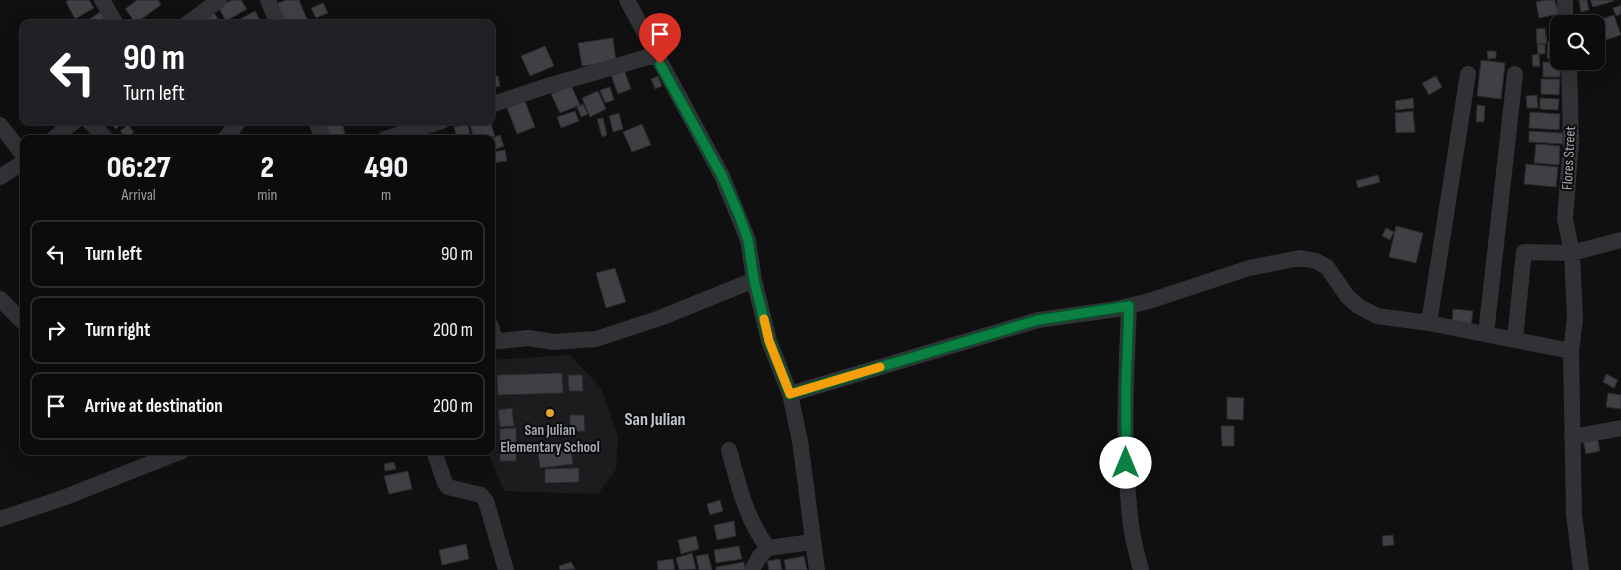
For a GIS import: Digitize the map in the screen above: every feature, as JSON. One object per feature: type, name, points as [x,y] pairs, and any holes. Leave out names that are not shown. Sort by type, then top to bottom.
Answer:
[{"type":"street","points":[[102,0],[114,20]]},
{"type":"street","points":[[192,20],[219,0]]},
{"type":"street","points":[[268,0],[276,20]]},
{"type":"street","points":[[626,0],[722,176],[748,240],[754,280],[769,341],[790,394],[800,441],[817,570]]},
{"type":"street","points":[[1564,15],[1565,0]]},
{"type":"street","points":[[495,105],[544,87],[655,55]]},
{"type":"street","name":"Flores Street","points":[[1570,70],[1570,142],[1566,219],[1572,253],[1575,319],[1571,351],[1572,437],[1574,514],[1581,570]]},
{"type":"street","points":[[1429,323],[1468,74]]},
{"type":"street","points":[[1486,334],[1515,74]]},
{"type":"street","points":[[0,125],[20,151]]},
{"type":"street","points":[[58,135],[70,125]]},
{"type":"street","points":[[93,125],[102,135]]},
{"type":"street","points":[[228,135],[236,125]]},
{"type":"street","points":[[398,135],[429,125]]},
{"type":"street","points":[[0,177],[20,164]]},
{"type":"street","points":[[1515,339],[1524,252],[1572,253],[1621,240]]},
{"type":"street","points":[[790,394],[1038,320],[1129,306],[1250,268],[1300,258],[1316,261],[1327,267],[1347,296],[1358,306],[1377,316],[1429,323],[1571,351]]},
{"type":"street","points":[[495,337],[528,338],[554,342],[596,339],[660,318],[754,280]]},
{"type":"street","points":[[0,299],[20,320]]},
{"type":"street","points":[[1129,306],[1126,463],[1131,526],[1141,570]]},
{"type":"street","points":[[1572,437],[1621,428]]},
{"type":"street","points":[[729,450],[746,509],[755,530],[768,548]]},
{"type":"street","points":[[435,455],[448,487],[481,495],[486,501],[506,570]]},
{"type":"street","points":[[0,519],[64,498],[151,456]]},
{"type":"street","points":[[752,570],[760,556],[768,548],[812,542]]},
{"type":"shaded area","name":"San Julian Elementary School","points":[[570,355],[601,388],[618,437],[616,469],[598,494],[504,491],[489,455],[495,455],[495,360]]},
{"type":"building","points":[[69,0],[89,0],[94,8],[75,19],[66,2]]},
{"type":"building","points":[[137,0],[158,0],[161,5],[140,20],[134,20],[125,9]]},
{"type":"building","points":[[232,0],[241,0],[247,9],[225,20],[218,7]]},
{"type":"building","points":[[286,0],[299,0],[307,20],[283,20],[276,4]]},
{"type":"building","points":[[1555,0],[1558,14],[1539,18],[1536,2]]},
{"type":"building","points":[[1579,0],[1587,0],[1589,10],[1581,12]]},
{"type":"building","points":[[1590,0],[1613,0],[1614,1],[1593,7]]},
{"type":"building","points":[[323,3],[328,13],[316,18],[311,8]]},
{"type":"building","points":[[1621,5],[1621,14],[1616,16],[1613,8]]},
{"type":"building","points":[[103,10],[109,20],[88,20]]},
{"type":"building","points":[[213,11],[219,20],[198,20]]},
{"type":"building","points":[[255,11],[260,20],[238,20]]},
{"type":"building","points":[[1614,15],[1621,35],[1605,40],[1605,18]]},
{"type":"building","points":[[1545,28],[1547,43],[1537,44],[1536,29]]},
{"type":"building","points":[[613,38],[616,62],[582,66],[578,43]]},
{"type":"building","points":[[1548,42],[1550,42],[1550,58],[1547,58]]},
{"type":"building","points":[[1537,44],[1545,44],[1545,54],[1538,54]]},
{"type":"building","points":[[545,46],[554,66],[530,76],[521,56]]},
{"type":"building","points":[[1487,51],[1496,51],[1496,58],[1488,59]]},
{"type":"building","points":[[1539,54],[1540,66],[1533,67],[1532,55]]},
{"type":"building","points":[[1481,60],[1505,63],[1501,99],[1477,96]]},
{"type":"building","points":[[1543,62],[1550,62],[1550,70],[1560,70],[1560,77],[1543,77]]},
{"type":"building","points":[[623,67],[631,89],[618,94],[610,72]]},
{"type":"building","points":[[495,76],[498,76],[500,86],[495,87]]},
{"type":"building","points":[[658,76],[662,86],[655,89],[651,79]]},
{"type":"building","points":[[1436,76],[1442,87],[1429,95],[1422,83]]},
{"type":"building","points":[[1541,79],[1560,79],[1559,95],[1541,94]]},
{"type":"building","points":[[571,85],[580,105],[560,113],[551,94]]},
{"type":"building","points":[[610,87],[614,100],[605,103],[600,90]]},
{"type":"building","points":[[598,91],[606,109],[590,117],[582,98]]},
{"type":"building","points":[[1537,95],[1538,108],[1527,108],[1526,96]]},
{"type":"building","points":[[1413,98],[1414,108],[1396,110],[1395,101]]},
{"type":"building","points":[[1540,98],[1559,99],[1558,110],[1540,109]]},
{"type":"building","points":[[525,101],[535,127],[517,134],[507,108]]},
{"type":"building","points":[[583,104],[588,114],[581,117],[577,107]]},
{"type":"building","points":[[1477,105],[1485,106],[1484,122],[1476,122]]},
{"type":"building","points":[[575,111],[579,121],[561,128],[557,117]]},
{"type":"building","points":[[1413,111],[1415,132],[1396,133],[1395,113]]},
{"type":"building","points":[[1530,112],[1560,114],[1559,130],[1529,128]]},
{"type":"building","points":[[619,113],[623,129],[613,132],[609,116]]},
{"type":"building","points":[[603,118],[607,135],[602,137],[597,119]]},
{"type":"building","points":[[642,124],[651,145],[632,152],[623,132]]},
{"type":"building","points":[[112,125],[120,125],[116,129]]},
{"type":"building","points":[[128,125],[134,132],[131,135],[123,135],[120,131]]},
{"type":"building","points":[[321,125],[343,125],[345,134],[322,135]]},
{"type":"building","points":[[468,125],[470,135],[456,135],[454,127]]},
{"type":"building","points":[[470,125],[491,125],[495,135],[473,135]]},
{"type":"building","points":[[1529,131],[1563,133],[1563,144],[1529,142]]},
{"type":"building","points":[[500,135],[504,146],[495,149],[495,137]]},
{"type":"building","points":[[1536,144],[1560,146],[1559,165],[1534,163]]},
{"type":"building","points":[[505,150],[507,161],[495,163],[495,152]]},
{"type":"building","points":[[1526,164],[1558,167],[1556,187],[1524,184]]},
{"type":"building","points":[[1378,175],[1380,182],[1358,188],[1356,181]]},
{"type":"building","points":[[1396,226],[1423,233],[1416,263],[1389,257]]},
{"type":"building","points":[[1386,228],[1394,232],[1390,240],[1382,236]]},
{"type":"building","points":[[615,268],[626,302],[606,308],[596,273]]},
{"type":"building","points":[[1453,309],[1473,311],[1471,326],[1452,324]]},
{"type":"building","points":[[562,373],[563,393],[498,395],[497,375]]},
{"type":"building","points":[[1606,374],[1618,380],[1614,388],[1603,382]]},
{"type":"building","points":[[568,375],[582,375],[583,391],[569,391]]},
{"type":"building","points":[[1608,393],[1621,395],[1621,409],[1606,407]]},
{"type":"building","points":[[1227,397],[1244,398],[1243,420],[1227,419]]},
{"type":"building","points":[[512,408],[514,426],[500,427],[498,410]]},
{"type":"building","points":[[570,415],[584,415],[585,431],[570,432]]},
{"type":"building","points":[[1221,426],[1234,426],[1234,446],[1222,446]]},
{"type":"building","points":[[516,428],[516,461],[500,461],[500,429]]},
{"type":"building","points":[[1597,437],[1600,451],[1586,454],[1583,440]]},
{"type":"building","points":[[571,449],[573,464],[540,468],[538,453]]},
{"type":"building","points":[[394,462],[396,469],[385,471],[384,464]]},
{"type":"building","points":[[579,468],[579,482],[545,483],[545,469]]},
{"type":"building","points":[[408,471],[412,489],[389,494],[384,476]]},
{"type":"building","points":[[720,500],[723,511],[710,515],[707,504]]},
{"type":"building","points":[[734,521],[736,536],[717,540],[714,525]]},
{"type":"building","points":[[1393,535],[1394,545],[1383,546],[1382,536]]},
{"type":"building","points":[[696,536],[699,549],[681,554],[678,540]]},
{"type":"building","points":[[466,544],[469,559],[442,565],[439,550]]},
{"type":"building","points":[[739,546],[742,559],[716,563],[714,550]]},
{"type":"building","points":[[692,553],[696,569],[679,570],[676,558]]},
{"type":"building","points":[[708,554],[712,570],[699,570],[696,556]]},
{"type":"building","points":[[804,556],[807,570],[786,570],[784,560]]},
{"type":"building","points":[[673,559],[675,570],[658,570],[657,561]]},
{"type":"building","points":[[780,559],[782,570],[769,570],[767,561]]},
{"type":"building","points":[[571,562],[575,569],[560,570],[559,566]]},
{"type":"building","points":[[744,562],[745,570],[716,570],[716,567]]},
{"type":"slow traffic","points":[[764,319],[769,341],[790,394],[880,367]]},
{"type":"place","name":"San Julian Elementary School","points":[[550,413]]},
{"type":"district","name":"San Julian","points":[[655,419]]},
{"type":"route","points":[[660,64],[722,176],[739,215],[748,240],[754,280],[769,341],[790,394],[1038,320],[1129,306],[1126,463]]}]
